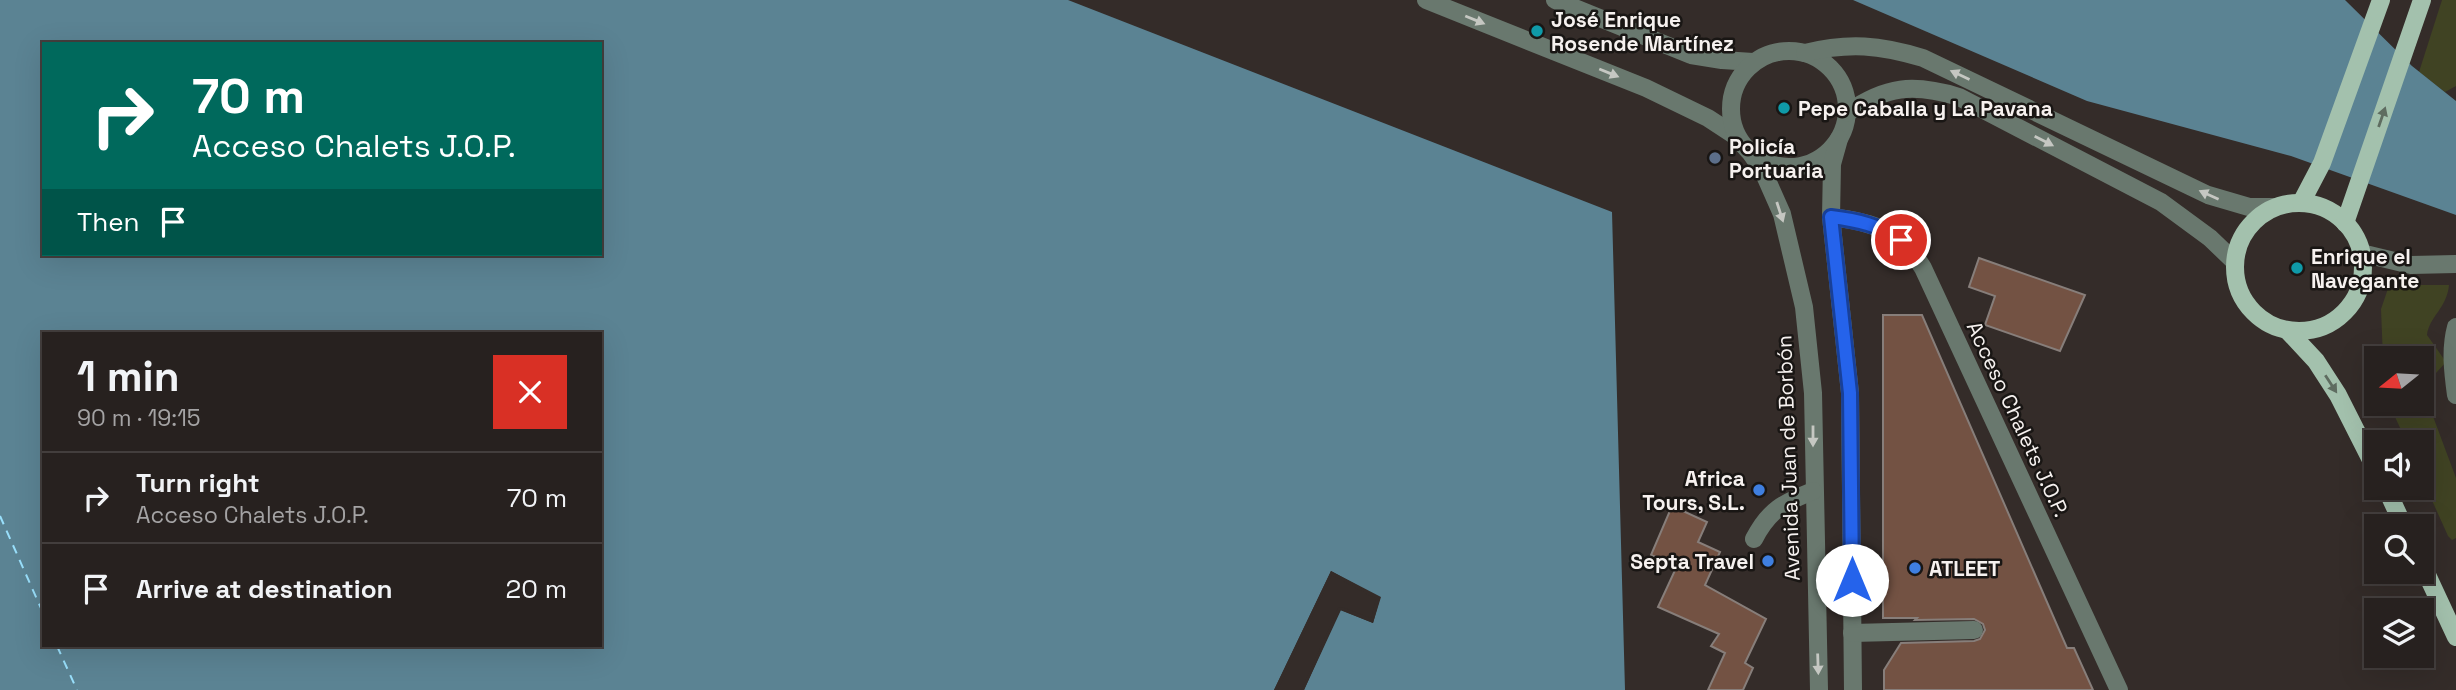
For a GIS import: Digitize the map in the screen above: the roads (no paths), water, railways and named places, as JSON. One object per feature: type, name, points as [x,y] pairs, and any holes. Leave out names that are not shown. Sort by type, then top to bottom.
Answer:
[{"type":"main road","points":[[2301,203],[2322,163],[2380,3]]},
{"type":"main road","points":[[2345,223],[2419,8]]},
{"type":"main road","points":[[2301,203],[2332,212],[2345,223],[2355,237],[2363,269],[2361,285],[2345,312],[2319,329],[2303,332],[2272,326],[2259,318],[2239,293],[2235,278],[2238,246],[2245,232],[2264,213],[2275,207],[2301,203]]},
{"type":"main road","points":[[2288,331],[2316,361],[2338,395],[2364,446]]},
{"type":"main road","points":[[2431,584],[2456,637]]},
{"type":"street","points":[[1426,0],[1678,102],[1737,136]]},
{"type":"street","points":[[1555,0],[1691,55],[1753,62]]},
{"type":"street","points":[[1839,139],[1828,152],[1814,162],[1797,167],[1780,167],[1749,152],[1737,136],[1730,110],[1732,96],[1743,72],[1753,62],[1778,51],[1805,53],[1835,46],[1862,45],[1892,49],[1923,58],[2208,195],[2249,207],[2275,207]]},
{"type":"street","points":[[1805,53],[1820,59],[1832,69],[1846,97],[1847,114],[1832,164],[1831,217],[1850,393],[1853,690]]},
{"type":"street","points":[[1847,114],[1865,101],[1887,91],[1923,89],[1959,97],[2161,202],[2202,232],[2235,262]]},
{"type":"street","name":"Avenida Juan de Borbón","points":[[1749,152],[1763,171],[1782,214],[1804,307],[1813,393],[1819,690]]},
{"type":"street","name":"Acceso Chalets J.O.P.","points":[[1831,217],[1886,230],[1913,253],[1923,268],[2119,690]]},
{"type":"street","points":[[2361,253],[2411,265],[2456,264]]},
{"type":"street","points":[[2456,327],[2452,366],[2456,396]]},
{"type":"street","points":[[1754,539],[1764,520],[1779,508],[1813,491]]},
{"type":"street","points":[[1852,633],[1974,630]]},
{"type":"water","points":[[0,0],[1068,0],[1612,212],[1625,690],[1304,690],[1341,610],[1373,623],[1380,598],[1331,571],[1274,690],[0,690]]},
{"type":"water","points":[[1853,0],[2345,0],[2412,66],[2456,101],[2456,215],[2291,156],[2087,101]]},
{"type":"place","name":"José Enrique Rosende Martínez","points":[[1537,31]]},
{"type":"place","name":"Pepe Caballa y La Pavana","points":[[1784,108]]},
{"type":"place","name":"Policía Portuaria","points":[[1715,158]]},
{"type":"place","name":"Enrique el Navegante","points":[[2297,268]]},
{"type":"place","name":"Africa Tours, S.L.","points":[[1759,490]]},
{"type":"place","name":"Septa Travel","points":[[1768,561]]},
{"type":"place","name":"ATLEET","points":[[1915,568]]}]
